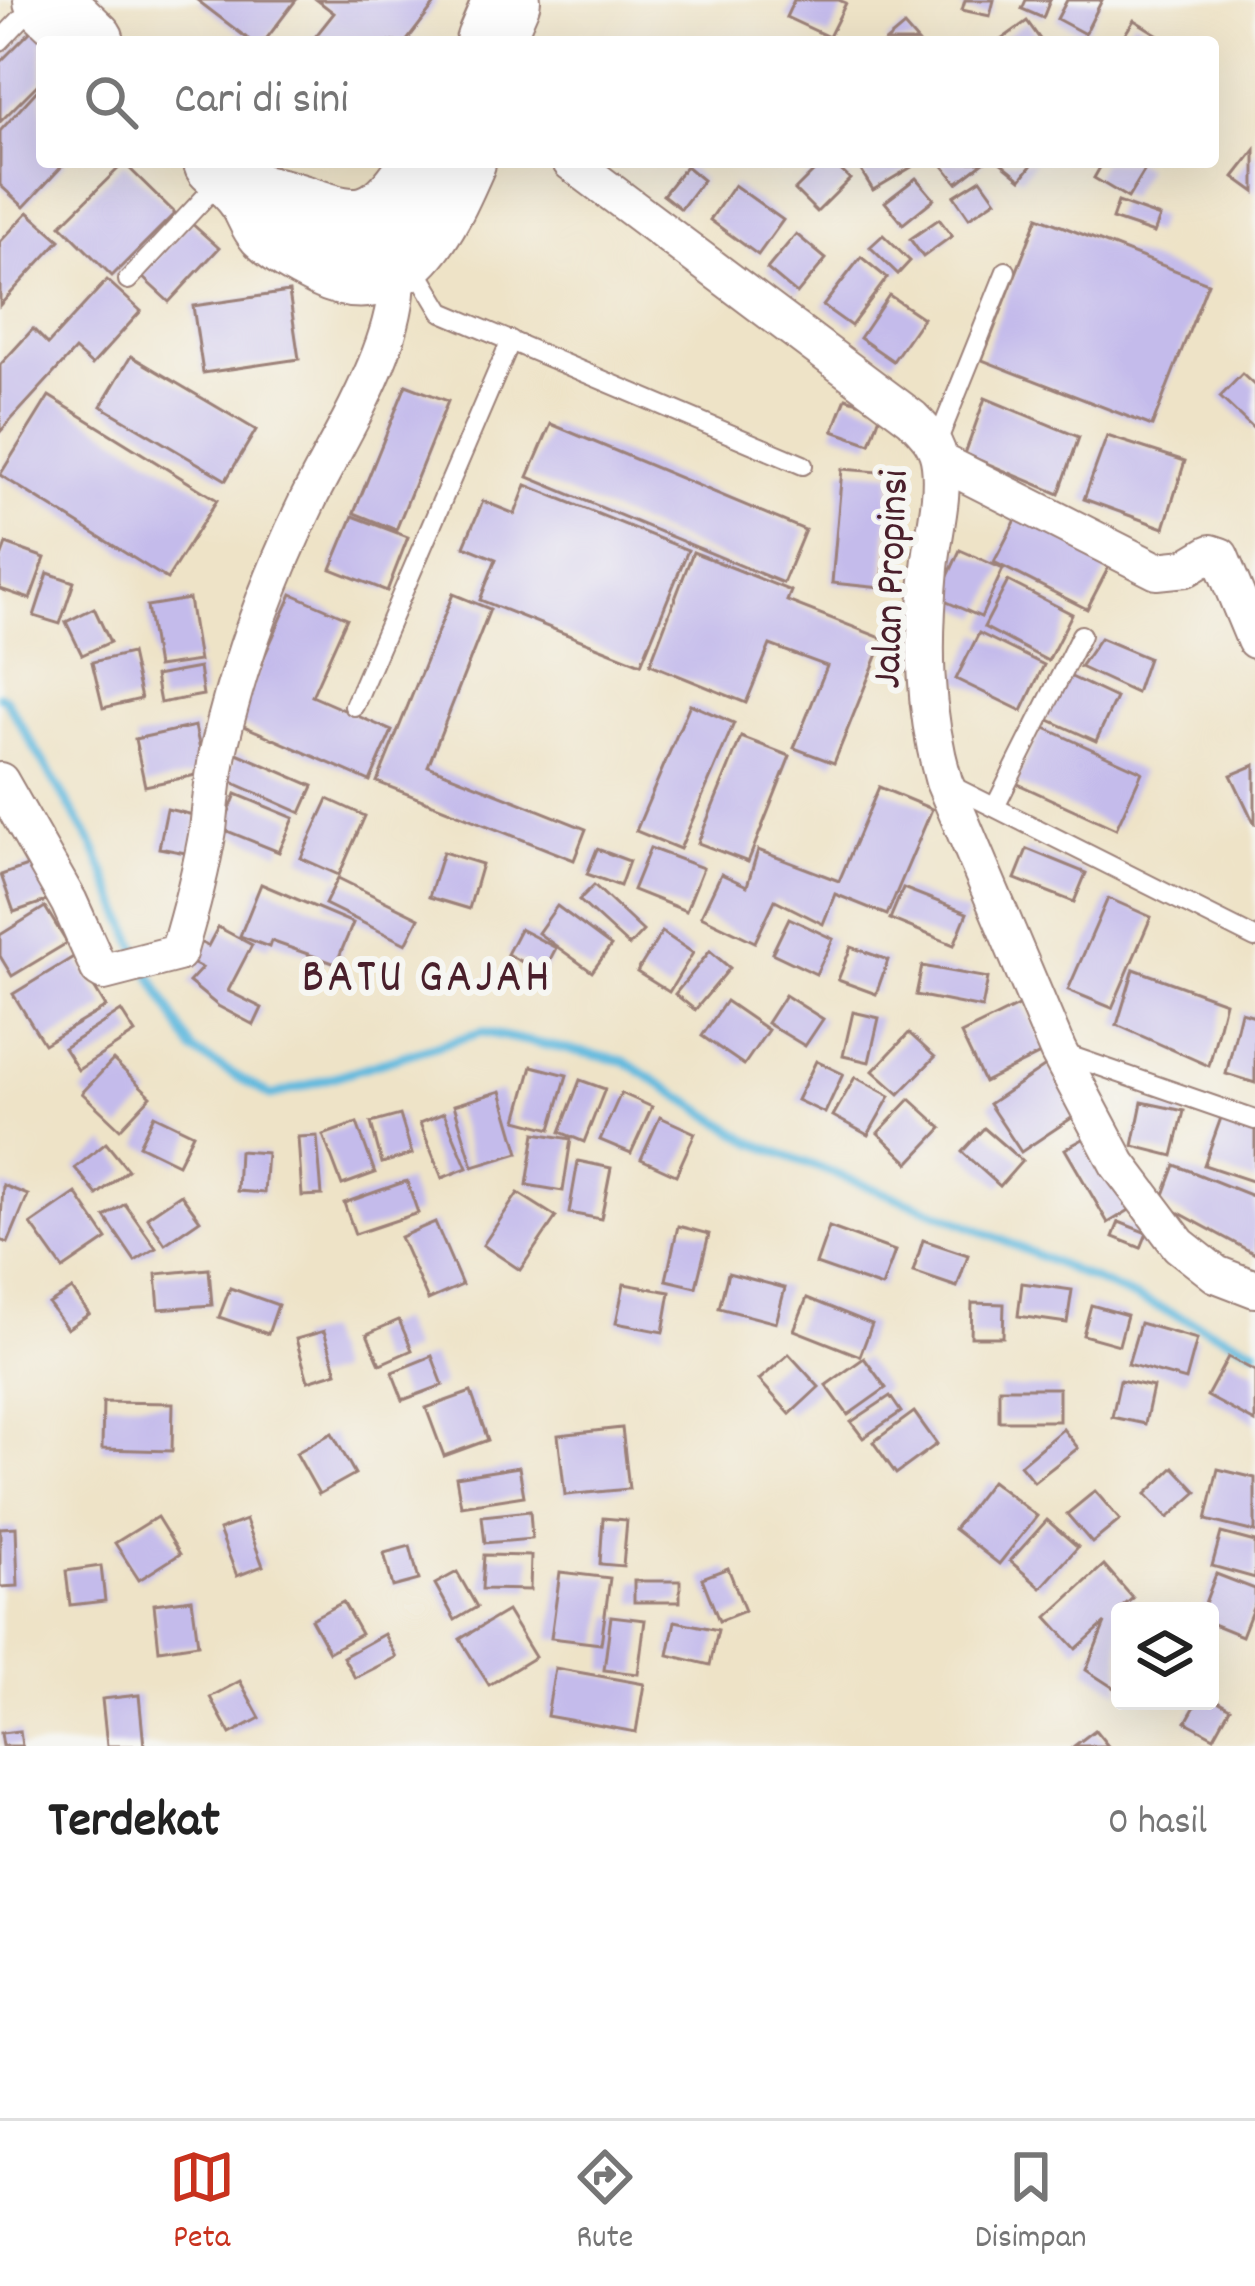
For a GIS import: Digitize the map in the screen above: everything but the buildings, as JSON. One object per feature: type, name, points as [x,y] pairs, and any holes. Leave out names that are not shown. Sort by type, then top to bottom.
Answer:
[{"type":"highway","points":[[43,0],[84,36]]},
{"type":"highway","points":[[492,36],[507,0]]},
{"type":"highway","points":[[232,177],[285,243],[383,230],[444,202],[459,168]]},
{"type":"street","name":"Jalan Propinsi","points":[[580,168],[912,418],[938,453],[924,685],[944,782],[1058,1052],[1118,1164],[1179,1245],[1216,1274],[1255,1289]]},
{"type":"street","points":[[0,781],[104,972],[178,953],[203,857],[218,750],[264,599],[386,339],[383,230]]},
{"type":"street","points":[[938,453],[1157,571],[1186,568],[1211,554],[1220,556],[1255,640]]},
{"type":"lane","points":[[0,41],[43,0]]},
{"type":"lane","points":[[128,280],[232,177]]},
{"type":"lane","points":[[383,230],[442,312],[803,465]]},
{"type":"lane","points":[[938,453],[1006,271]]},
{"type":"lane","points":[[354,706],[511,340]]},
{"type":"lane","points":[[995,807],[1081,635]]},
{"type":"lane","points":[[944,782],[1255,938]]},
{"type":"lane","points":[[1058,1052],[1255,1120]]},
{"type":"waterway","points":[[0,696],[94,847],[140,956]]},
{"type":"waterway","points":[[148,971],[193,1051],[271,1096],[482,1032],[624,1061],[754,1143],[953,1219],[1255,1349]]},
{"type":"district","name":"BATU GAJAH","points":[[427,973]]}]
